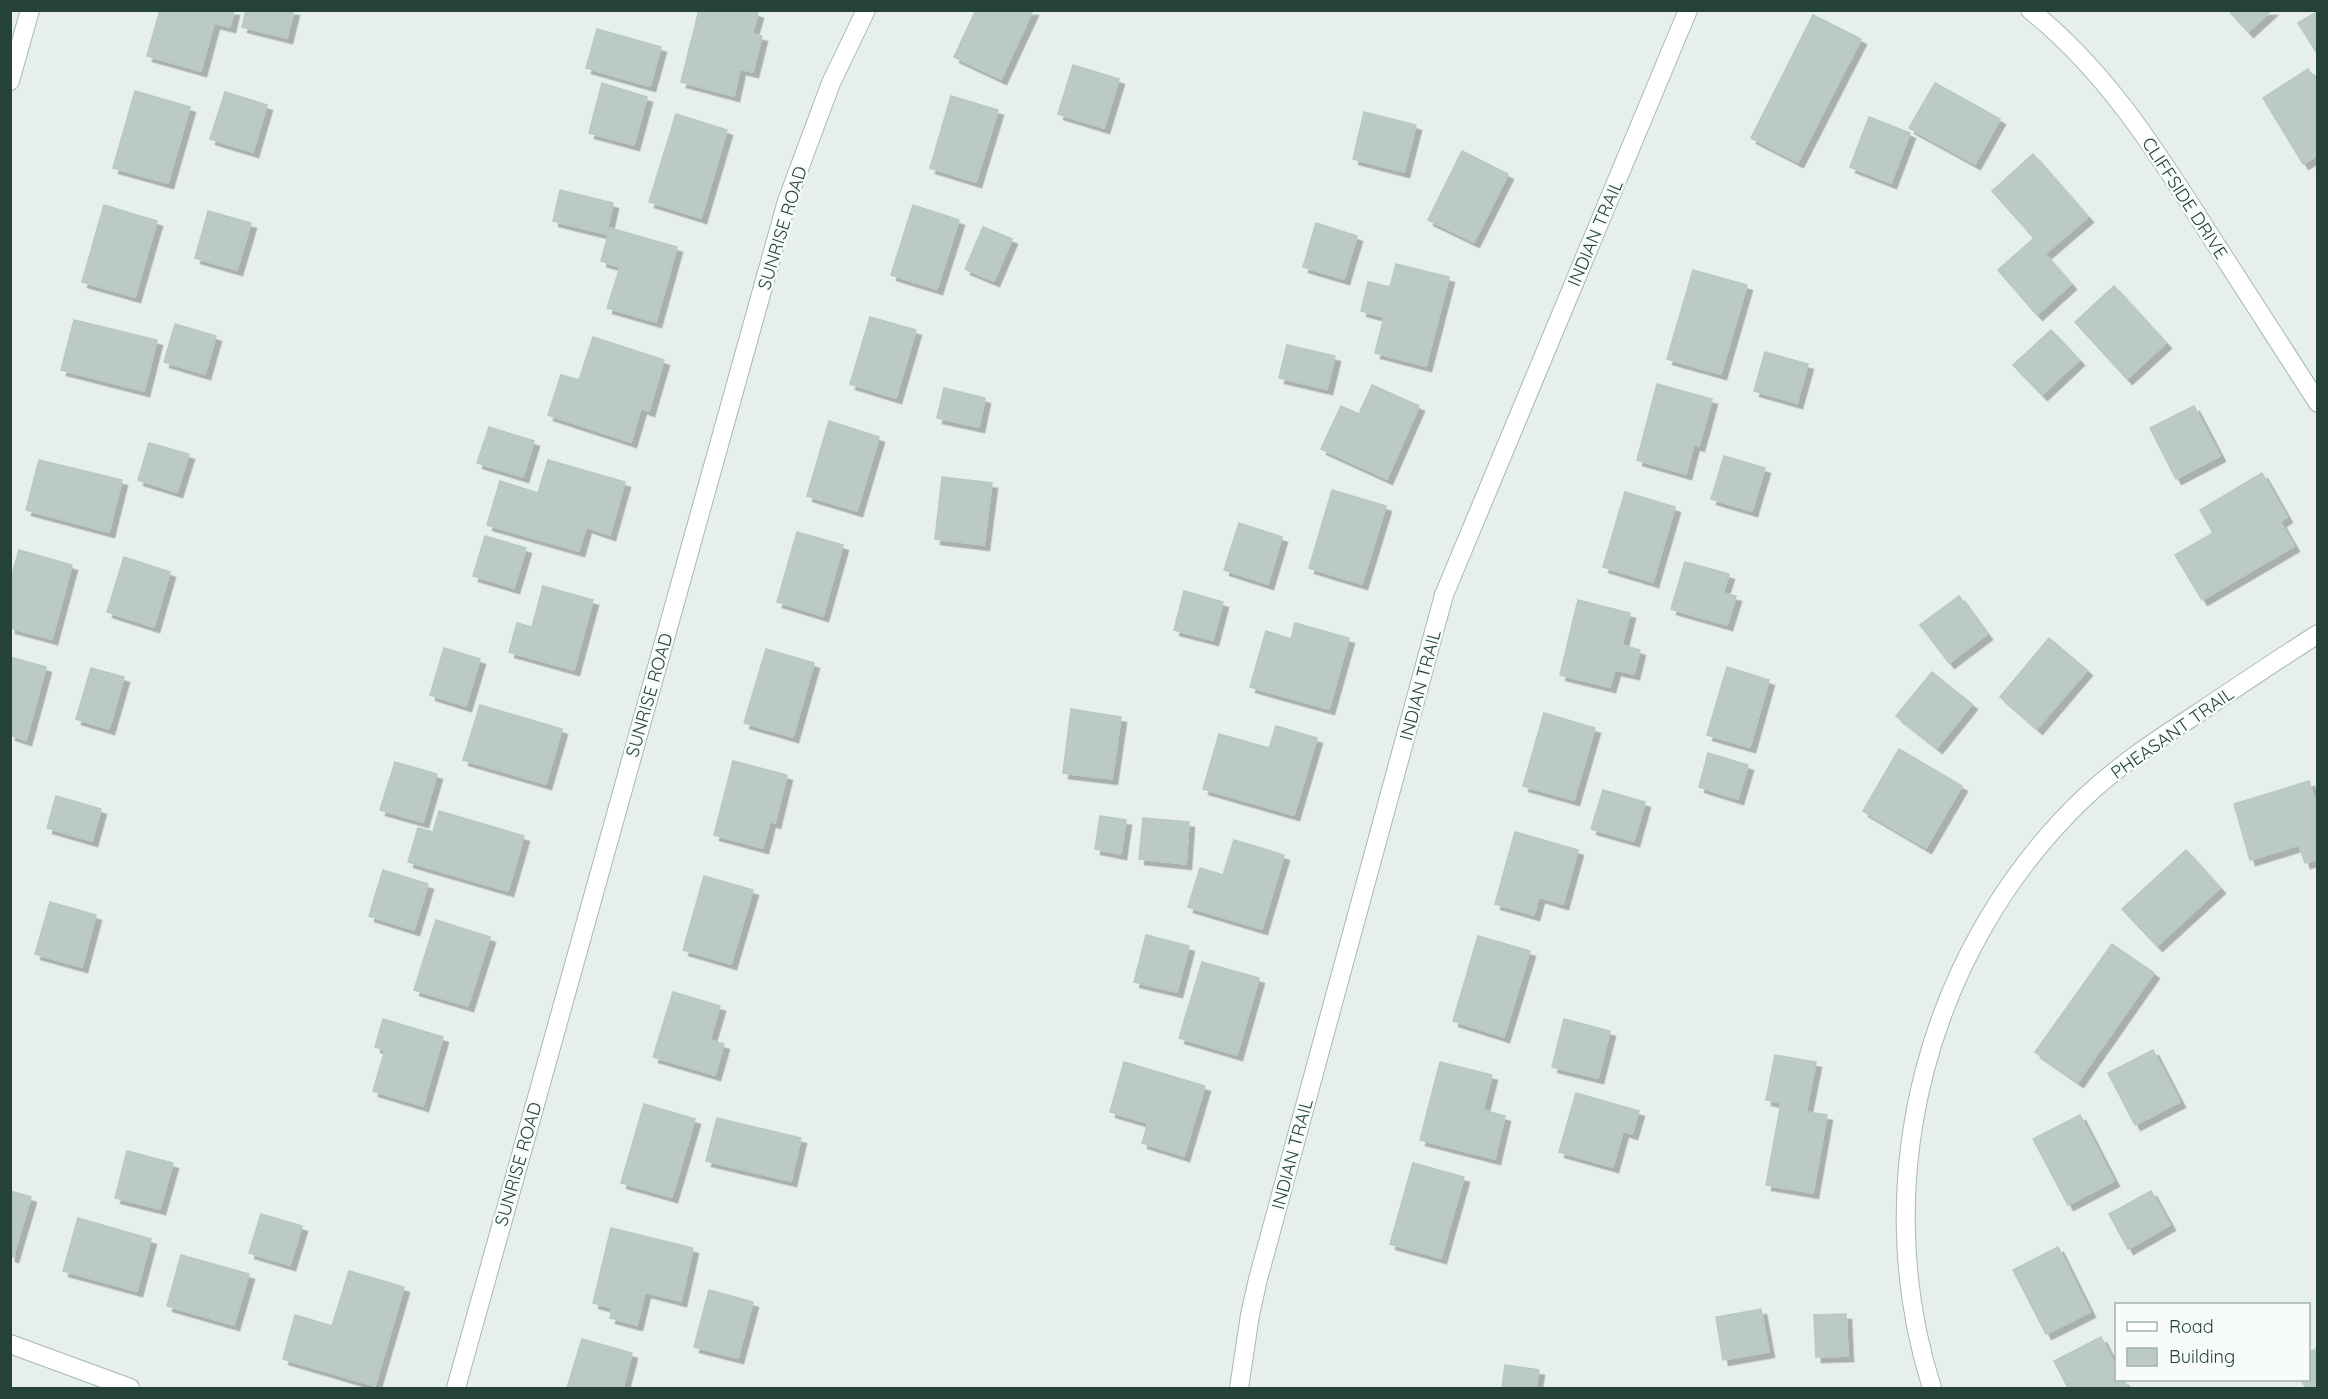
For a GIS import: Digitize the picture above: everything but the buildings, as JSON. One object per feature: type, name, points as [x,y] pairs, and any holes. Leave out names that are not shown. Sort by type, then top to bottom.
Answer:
[{"type":"street","points":[[10,81],[30,10]]},
{"type":"street","name":"SUNRISE ROAD","points":[[456,1389],[787,201],[831,83],[866,10]]},
{"type":"street","name":"INDIAN TRAIL","points":[[1239,1389],[1258,1279],[1444,595],[1688,10]]},
{"type":"street","name":"CLIFFSIDE DRIVE","points":[[2030,10],[2054,29],[2106,84],[2155,148],[2318,403]]},
{"type":"street","name":"PHEASANT TRAIL","points":[[1932,1389],[1917,1334],[1906,1256],[1906,1176],[1914,1109],[1934,1033],[1960,970],[1992,910],[2031,855],[2085,797],[2137,754],[2318,634]]},
{"type":"street","points":[[10,1344],[130,1389]]}]
